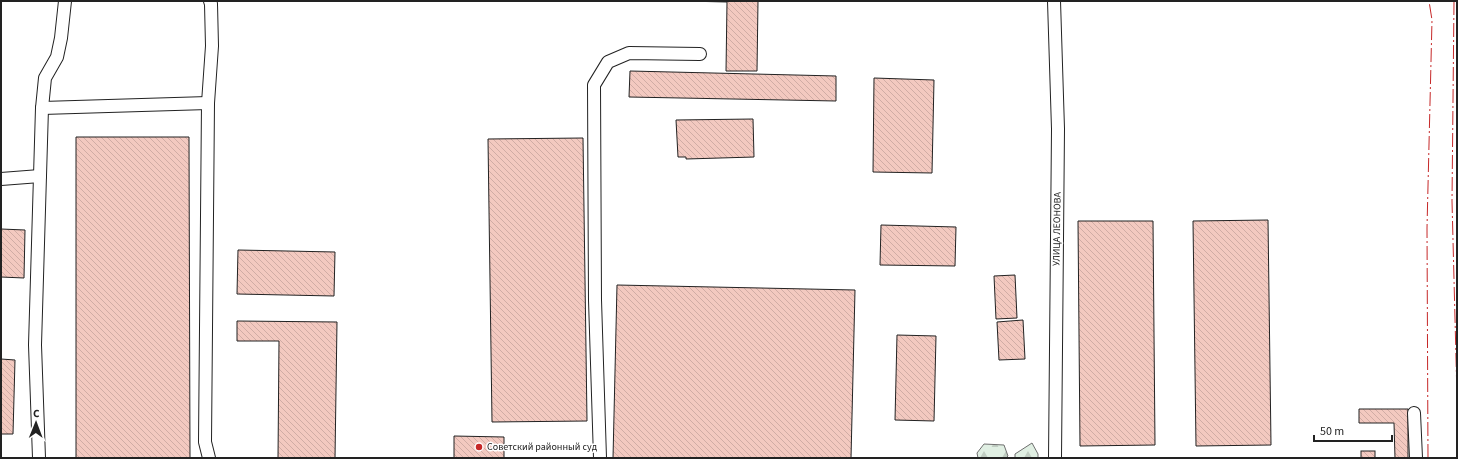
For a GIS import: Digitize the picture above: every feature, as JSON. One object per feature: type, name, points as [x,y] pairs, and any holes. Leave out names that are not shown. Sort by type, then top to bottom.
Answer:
[{"type":"street","points":[[39,458],[35,345],[42,108],[46,78],[57,57],[61,38],[65,1]]},
{"type":"street","points":[[209,458],[205,442],[208,103],[212,46],[210,1]]},
{"type":"street","name":"УЛИЦА ЛЕОНОВА","points":[[1054,1],[1058,129],[1056,458]]},
{"type":"street","points":[[600,458],[595,300],[594,85],[608,62],[629,53],[700,54]]},
{"type":"street","points":[[42,108],[208,103]]},
{"type":"street","points":[[1,179],[40,176]]},
{"type":"street","points":[[1414,413],[1416,458]]},
{"type":"green space","points":[[1032,443],[1038,454],[1038,458],[1015,458],[1015,454]]},
{"type":"green space","points":[[984,444],[1004,445],[1008,456],[1006,458],[978,458],[977,453]]},
{"type":"building","points":[[685,1],[758,1],[757,71],[726,71],[727,2]]},
{"type":"building","points":[[630,71],[836,76],[836,101],[629,97]]},
{"type":"building","points":[[874,78],[934,80],[932,173],[873,172]]},
{"type":"building","points":[[753,119],[754,157],[686,159],[686,157],[678,157],[676,120]]},
{"type":"building","points":[[76,137],[189,137],[190,458],[76,458]]},
{"type":"building","points":[[583,138],[587,421],[492,422],[488,139]]},
{"type":"building","points":[[1268,220],[1271,445],[1196,446],[1193,221]]},
{"type":"building","points":[[1078,221],[1153,221],[1155,445],[1080,446]]},
{"type":"building","points":[[881,225],[956,227],[955,266],[880,265]]},
{"type":"building","points":[[1,229],[25,230],[24,278],[1,277]]},
{"type":"building","points":[[238,250],[335,252],[334,296],[237,294]]},
{"type":"building","points":[[1015,275],[1017,318],[996,319],[994,276]]},
{"type":"building","points":[[617,285],[855,290],[851,458],[613,458]]},
{"type":"building","points":[[1023,320],[1025,359],[999,360],[997,322]]},
{"type":"building","points":[[237,321],[337,322],[335,458],[278,458],[279,341],[237,341]]},
{"type":"building","points":[[897,335],[936,336],[934,421],[895,420]]},
{"type":"building","points":[[1,359],[15,360],[13,434],[1,434]]},
{"type":"building","points":[[1359,409],[1408,409],[1408,458],[1395,458],[1394,423],[1359,423]]},
{"type":"building","name":"Советский районный суд","points":[[454,436],[504,437],[504,458],[454,458]]},
{"type":"building","points":[[1361,451],[1375,451],[1375,458],[1361,458]]},
{"type":"power","points":[[1428,458],[1427,228],[1432,20],[1429,1]]},
{"type":"power","points":[[1454,1],[1452,201],[1457,397]]},
{"type":"place","name":"Советский районный суд","points":[[479,447]]}]
